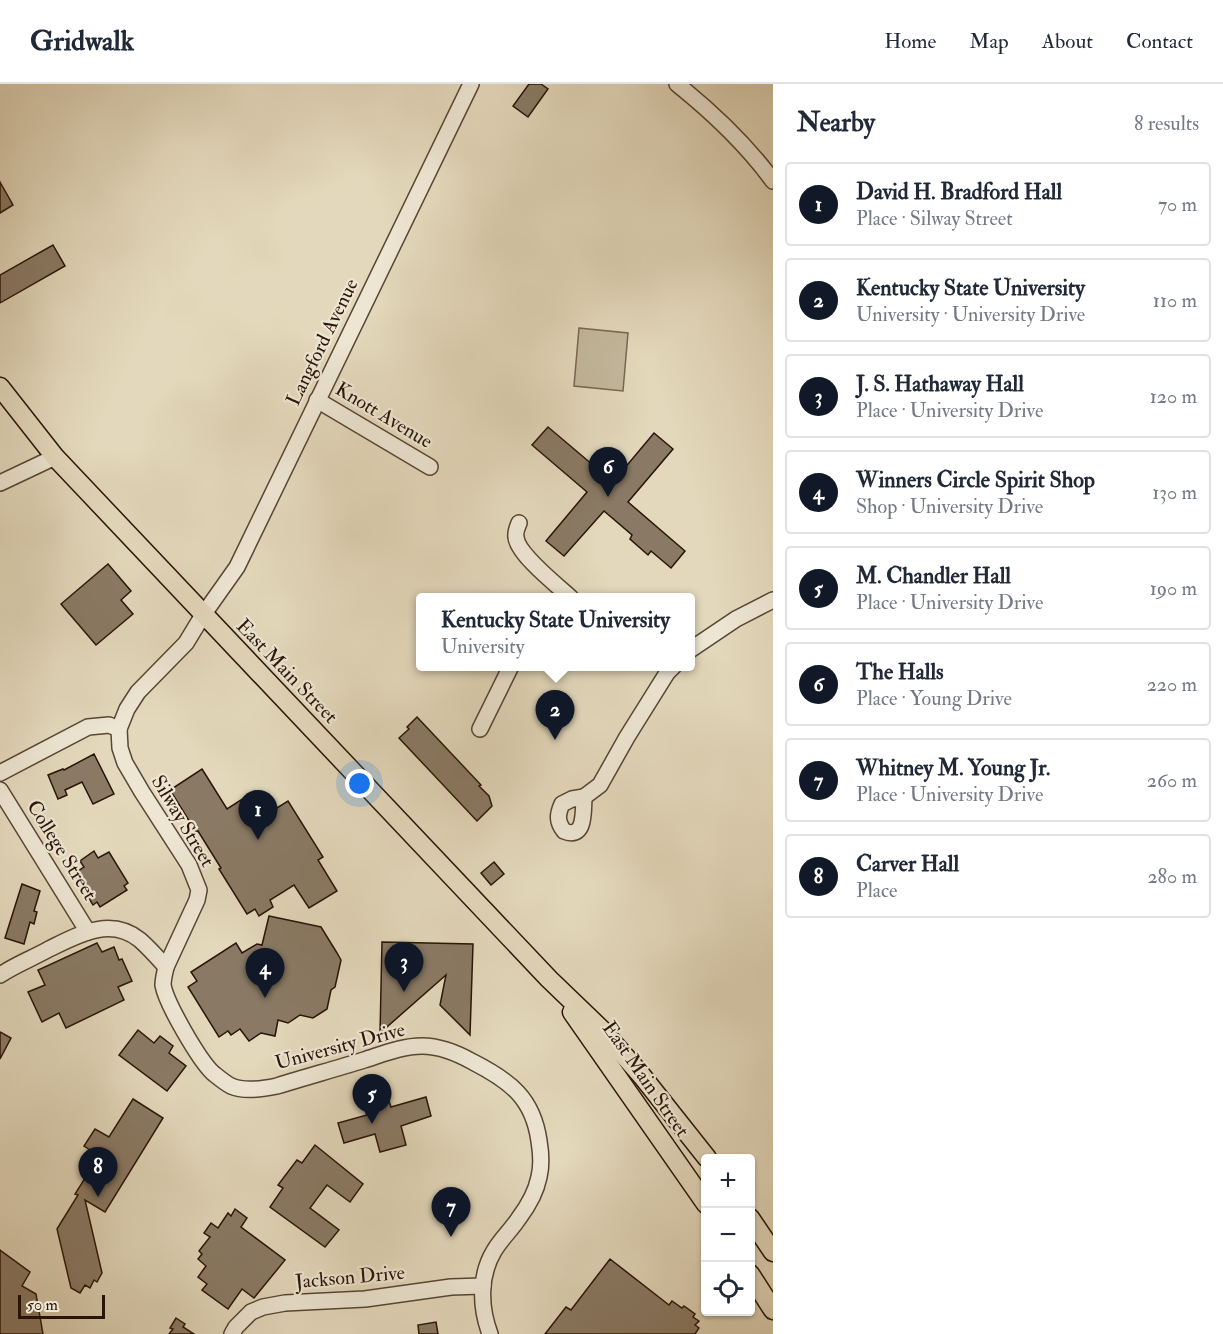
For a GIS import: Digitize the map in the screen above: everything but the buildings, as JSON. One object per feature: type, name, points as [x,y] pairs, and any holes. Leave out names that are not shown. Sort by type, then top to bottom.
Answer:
[{"type":"main road","name":"East Main Street","points":[[0,387],[55,457],[203,615],[549,979],[608,1036],[704,1154]]},
{"type":"main road","name":"East Main Street","points":[[549,979],[701,1198]]},
{"type":"main road","points":[[755,1225],[773,1252]]},
{"type":"main road","points":[[755,1282],[773,1310]]},
{"type":"street","name":"Langford Avenue","points":[[119,729],[127,709],[138,692],[186,643],[237,567],[471,84]]},
{"type":"street","points":[[677,84],[721,122],[759,162],[773,181]]},
{"type":"street","name":"Knott Avenue","points":[[317,400],[430,467]]},
{"type":"street","points":[[0,483],[55,457]]},
{"type":"street","points":[[519,524],[516,538],[524,553],[567,593]]},
{"type":"street","points":[[695,647],[736,619],[773,600]]},
{"type":"street","points":[[480,729],[509,671]]},
{"type":"street","points":[[584,797],[600,785],[665,671]]},
{"type":"street","points":[[0,773],[88,727],[109,725],[119,729]]},
{"type":"street","name":"Silway Street","points":[[119,729],[120,748],[125,763],[141,792],[189,865],[199,890],[197,900],[166,967]]},
{"type":"street","name":"College Street","points":[[0,790],[88,932]]},
{"type":"street","points":[[0,975],[67,940],[97,929],[112,928],[139,939],[166,967]]},
{"type":"street","name":"University Drive","points":[[166,967],[163,983],[176,1016],[202,1060],[212,1072],[232,1086],[260,1089],[277,1086],[397,1050],[422,1046],[455,1052],[498,1075],[520,1094],[538,1128],[542,1157],[540,1176],[520,1218],[495,1250],[487,1268],[483,1286],[483,1303],[490,1334]]},
{"type":"street","name":"Jackson Drive","points":[[232,1334],[251,1312],[263,1307],[285,1303],[365,1299],[451,1287],[483,1286]]},
{"type":"shaded area","points":[[579,328],[628,333],[623,391],[574,386]]},
{"type":"place","name":"The Halls","points":[[608,497]]},
{"type":"place","name":"Kentucky State University","points":[[555,740]]},
{"type":"place","name":"David H. Bradford Hall","points":[[258,840]]},
{"type":"place","name":"J. S. Hathaway Hall","points":[[404,992]]},
{"type":"place","name":"Winners Circle Spirit Shop","points":[[265,998]]},
{"type":"place","name":"M. Chandler Hall","points":[[372,1124]]},
{"type":"place","name":"Carver Hall","points":[[98,1197]]},
{"type":"place","name":"Whitney M. Young Jr.","points":[[451,1237]]}]
